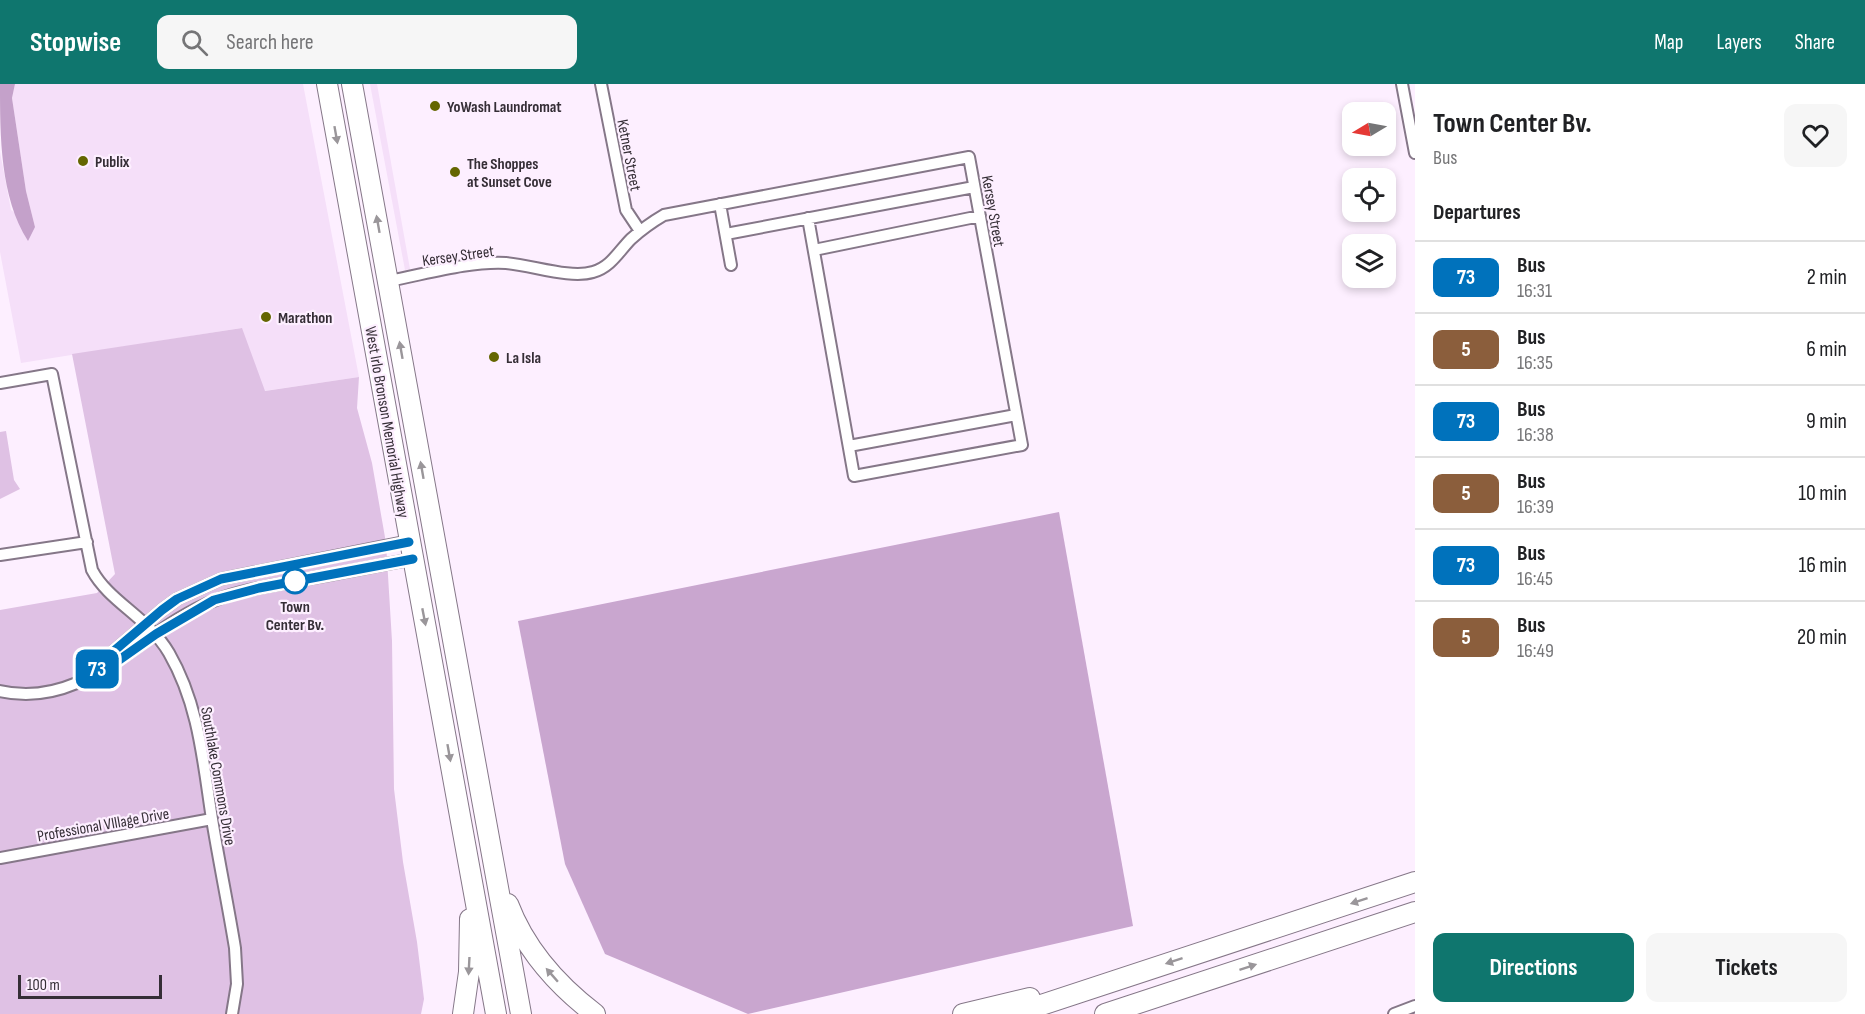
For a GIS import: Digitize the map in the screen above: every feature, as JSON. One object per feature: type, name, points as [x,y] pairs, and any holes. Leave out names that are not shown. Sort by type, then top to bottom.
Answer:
[{"type":"highway","name":"West Irlo Bronson Memorial Highway","points":[[327,84],[469,866]]},
{"type":"highway","name":"West Irlo Bronson Memorial Highway","points":[[352,84],[485,820]]},
{"type":"highway","points":[[355,240],[370,263],[388,281]]},
{"type":"highway","points":[[399,486],[407,489],[414,496],[423,536],[437,552]]},
{"type":"highway","points":[[411,550],[416,542],[423,549],[428,559],[436,600],[447,610]]},
{"type":"highway","points":[[485,820],[521,1014]]},
{"type":"highway","points":[[485,820],[509,907],[526,941],[563,988],[595,1014]]},
{"type":"highway","points":[[463,1014],[470,960],[469,866]]},
{"type":"highway","points":[[469,866],[496,1014]]},
{"type":"highway","points":[[1014,1014],[1415,882]]},
{"type":"highway","points":[[1105,1014],[1415,912]]},
{"type":"highway","points":[[963,1014],[1132,975]]},
{"type":"highway","points":[[1116,1014],[1172,992]]},
{"type":"street","name":"Ketner Street","points":[[593,84],[604,103],[626,210],[640,231]]},
{"type":"street","points":[[601,84],[604,103]]},
{"type":"street","points":[[1402,84],[1415,153]]},
{"type":"street","name":"Kersey Street","points":[[388,281],[477,265],[505,263],[573,274],[594,272],[617,257],[640,231],[664,215],[969,157],[1022,445],[854,476],[808,218]]},
{"type":"street","points":[[726,234],[974,188]]},
{"type":"street","points":[[720,204],[731,265]]},
{"type":"street","points":[[814,250],[980,216]]},
{"type":"street","name":"Southlake Commons Drive","points":[[0,383],[52,374],[92,570],[98,581],[147,623],[184,681],[198,723],[235,948],[237,984],[232,1014]]},
{"type":"street","points":[[849,446],[1016,415]]},
{"type":"street","points":[[0,555],[87,542]]},
{"type":"street","points":[[94,672],[108,656],[177,599],[221,579],[256,570],[411,550]]},
{"type":"street","points":[[0,691],[37,694],[60,690],[112,665],[156,634],[214,600],[411,550]]},
{"type":"street","points":[[256,570],[259,588]]},
{"type":"street","name":"Professional VIllage Drive","points":[[0,858],[212,819]]},
{"type":"street","points":[[1394,1014],[1415,1006]]},
{"type":"shaded area","points":[[0,84],[15,84],[12,98],[26,191],[35,227],[28,241],[19,224],[7,186],[1,145]]},
{"type":"shaded area","points":[[15,84],[303,84],[359,377],[264,391],[241,328],[21,363],[0,252],[0,152],[11,210],[35,227],[26,191],[12,98]]},
{"type":"shaded area","points":[[370,84],[377,84],[410,269],[405,270]]},
{"type":"shaded area","points":[[242,328],[265,391],[359,377],[357,408],[372,463],[386,543],[392,641],[394,789],[424,999],[421,1014],[0,1014],[0,610],[97,593],[115,574],[72,354]]},
{"type":"shaded area","points":[[6,431],[14,480],[20,489],[0,499],[0,432]]},
{"type":"shaded area","points":[[1059,512],[1133,926],[748,1014],[605,954],[565,864],[518,621]]},
{"type":"bus line","name":"73","points":[[409,542],[256,570],[221,579],[199,588],[162,610],[108,656],[94,672],[112,665],[156,634],[214,600],[259,588],[413,559]]},
{"type":"place","name":"YoWash Laundromat","points":[[435,106]]},
{"type":"place","name":"Publix","points":[[83,161]]},
{"type":"place","name":"The Shoppes at Sunset Cove","points":[[455,172]]},
{"type":"place","name":"Marathon","points":[[266,317]]},
{"type":"place","name":"La Isla","points":[[494,357]]},
{"type":"place","name":"Town Center Bv.","points":[[295,581]]}]
